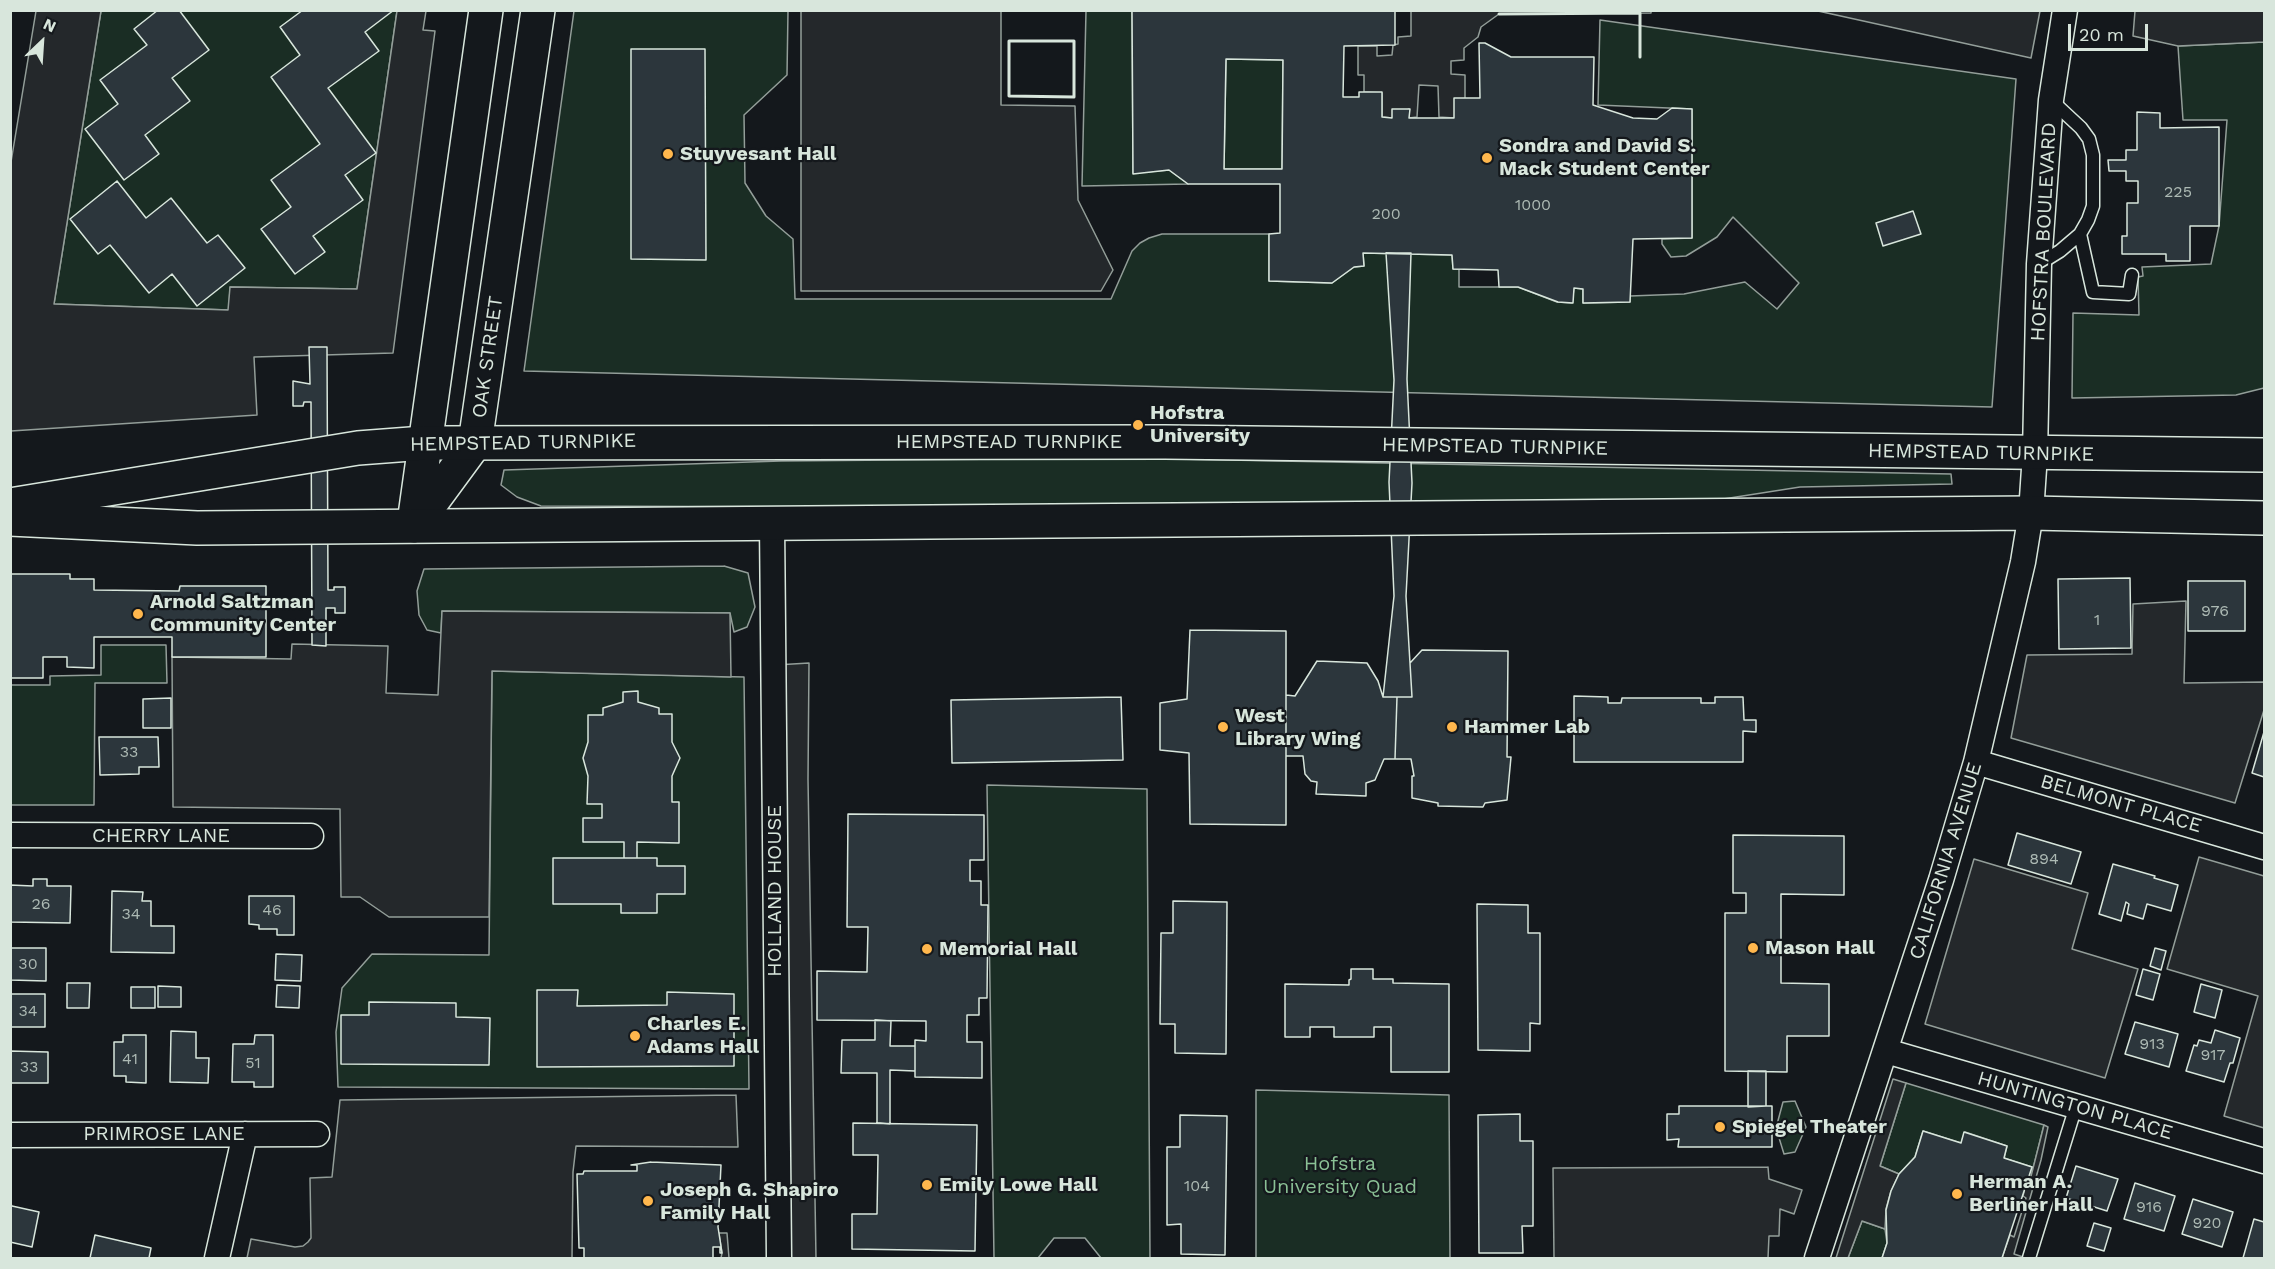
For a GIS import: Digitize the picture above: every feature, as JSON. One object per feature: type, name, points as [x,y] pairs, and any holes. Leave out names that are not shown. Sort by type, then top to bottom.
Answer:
[{"type":"main road","points":[[414,526],[486,10]]},
{"type":"main road","name":"OAK STREET","points":[[414,526],[475,442],[538,10]]},
{"type":"main road","name":"HEMPSTEAD TURNPIKE","points":[[10,505],[358,448],[424,443],[1165,442],[2265,455]]},
{"type":"main road","points":[[10,519],[197,528],[2031,513],[2265,518]]},
{"type":"street","name":"HOFSTRA BOULEVARD","points":[[2035,454],[2039,264],[2051,100],[2065,10]]},
{"type":"street","name":"CALIFORNIA AVENUE","points":[[1817,1258],[1941,880],[1976,762],[2004,647],[2031,513],[2035,454]]},
{"type":"street","name":"HOLLAND HOUSE","points":[[771,523],[779,1258]]},
{"type":"street","name":"BELMONT PLACE","points":[[1976,762],[2265,847]]},
{"type":"street","name":"CHERRY LANE","points":[[10,835],[310,836]]},
{"type":"street","name":"HUNTINGTON PLACE","points":[[1886,1051],[2265,1161]]},
{"type":"street","points":[[217,1258],[246,1134]]},
{"type":"street","name":"PRIMROSE LANE","points":[[10,1135],[317,1134]]},
{"type":"lane","points":[[2039,264],[2060,251],[2080,234],[2093,206],[2093,155],[2089,139],[2081,128],[2051,100]]},
{"type":"lane","points":[[2080,234],[2093,292],[2129,294],[2132,275]]},
{"type":"lane","points":[[2029,1258],[2076,1106]]},
{"type":"green space","points":[[101,11],[397,11],[357,289],[230,287],[229,310],[54,304]]},
{"type":"green space","points":[[574,11],[788,11],[787,75],[744,115],[745,183],[766,216],[793,239],[795,299],[1111,299],[1132,251],[1149,238],[1162,234],[1269,234],[1269,281],[1332,283],[1354,267],[1364,266],[1363,253],[1452,255],[1453,269],[1459,269],[1459,287],[1518,287],[1557,302],[1572,303],[1574,288],[1583,289],[1583,303],[1630,302],[1630,296],[1684,294],[1745,282],[1777,309],[1799,283],[1733,217],[1717,237],[1686,256],[1671,257],[1662,244],[1662,239],[1692,238],[1692,109],[1598,105],[1600,20],[2016,79],[1992,407],[524,371]]},
{"type":"green space","points":[[1086,11],[1132,11],[1133,173],[1169,170],[1188,184],[1082,186]]},
{"type":"green space","points":[[2264,42],[2264,388],[2236,395],[2072,398],[2073,313],[2139,315],[2138,277],[2143,276],[2142,267],[2211,264],[2219,226],[2227,120],[2183,120],[2178,46]]},
{"type":"green space","points":[[1226,59],[1283,60],[1282,169],[1224,169]]},
{"type":"green space","points":[[1124,458],[1951,474],[1952,484],[1800,487],[1685,505],[1567,509],[541,506],[517,497],[501,485],[504,470],[781,461]]},
{"type":"green space","points":[[724,566],[748,573],[755,607],[747,627],[734,632],[730,613],[442,611],[441,633],[427,630],[419,615],[417,591],[424,569]]},
{"type":"green space","points":[[101,645],[166,645],[167,683],[95,683],[94,805],[11,805],[11,685],[50,685],[50,676],[101,675]]},
{"type":"green space","points":[[492,671],[744,677],[749,1089],[338,1087],[336,1032],[342,988],[372,954],[489,955]]},
{"type":"green space","points":[[987,785],[1147,789],[1150,1258],[1101,1258],[1085,1238],[1054,1238],[1038,1258],[994,1258]]},
{"type":"green space","points":[[1906,1083],[2044,1125],[2028,1189],[2025,1187],[2032,1167],[2004,1158],[2007,1146],[1965,1132],[1961,1143],[1923,1131],[1915,1157],[1899,1174],[1880,1166]]},
{"type":"green space","name":"Hofstra University Quad","points":[[1256,1090],[1449,1095],[1450,1258],[1256,1258]]},
{"type":"green space","points":[[1795,1101],[1806,1127],[1795,1152],[1784,1154],[1776,1128],[1783,1102]]},
{"type":"green space","points":[[1862,1221],[1885,1229],[1887,1243],[1882,1258],[1848,1258]]},
{"type":"shaded area","points":[[36,11],[101,11],[54,304],[228,310],[230,287],[357,289],[397,11],[426,11],[423,30],[435,31],[393,353],[254,357],[257,415],[11,431],[11,162]]},
{"type":"shaded area","points":[[801,11],[1001,11],[1001,105],[1075,106],[1078,200],[1113,270],[1101,291],[801,291]]},
{"type":"shaded area","points":[[1411,11],[1651,11],[1651,13],[1499,14],[1481,27],[1478,37],[1464,48],[1464,60],[1451,61],[1451,74],[1465,75],[1465,98],[1454,118],[1439,117],[1438,86],[1419,85],[1417,117],[1409,118],[1409,109],[1392,118],[1382,117],[1382,93],[1364,92],[1364,75],[1358,75],[1358,46],[1377,46],[1377,56],[1392,55],[1393,45],[1398,44],[1398,37],[1411,36]]},
{"type":"shaded area","points":[[1818,11],[2040,11],[2031,58]]},
{"type":"shaded area","points":[[2135,11],[2264,11],[2264,42],[2178,46],[2133,36]]},
{"type":"shaded area","points":[[2186,601],[2184,683],[2264,682],[2264,710],[2235,803],[2011,738],[2027,655],[2132,654],[2133,604]]},
{"type":"shaded area","points":[[442,611],[730,613],[731,677],[492,671],[489,917],[389,917],[360,897],[341,897],[340,809],[173,807],[172,657],[291,659],[292,644],[388,646],[386,693],[438,695]]},
{"type":"shaded area","points":[[809,663],[808,779],[816,1258],[778,1258],[776,665]]},
{"type":"shaded area","points":[[2199,857],[2264,876],[2264,1128],[2224,1116],[2258,996],[2167,969]]},
{"type":"shaded area","points":[[1974,859],[2088,893],[2072,949],[2138,969],[2105,1078],[1925,1024]]},
{"type":"shaded area","points":[[1893,1079],[1906,1083],[1880,1166],[1899,1174],[1886,1209],[1885,1229],[1862,1221],[1848,1258],[1836,1258]]},
{"type":"shaded area","points":[[736,1095],[738,1147],[576,1146],[573,1172],[572,1258],[247,1258],[251,1239],[295,1247],[303,1246],[311,1238],[310,1178],[332,1177],[340,1100]]},
{"type":"shaded area","points":[[2044,1125],[2048,1127],[2041,1160],[2014,1254],[2026,1258],[2002,1258],[2010,1235],[2014,1237],[2026,1198],[2023,1196],[2025,1187],[2028,1188]]},
{"type":"shaded area","points":[[1768,1167],[1769,1179],[1802,1190],[1794,1214],[1780,1209],[1779,1236],[1769,1236],[1768,1258],[1554,1258],[1553,1168]]},
{"type":"shaded area","points":[[719,1233],[727,1233],[729,1258],[721,1258]]},
{"type":"building","points":[[158,10],[179,10],[209,50],[172,78],[190,101],[145,135],[159,154],[124,180],[85,129],[118,104],[100,80],[147,45],[134,29]]},
{"type":"building","points":[[303,10],[394,10],[365,32],[379,51],[328,88],[376,153],[345,175],[363,200],[313,236],[325,252],[295,274],[261,229],[291,207],[271,180],[320,144],[271,77],[300,55],[280,27]]},
{"type":"building","name":"Sondra and David S. Mack Student Center","points":[[1132,10],[1395,10],[1395,45],[1344,46],[1343,97],[1359,97],[1359,92],[1382,92],[1382,117],[1392,118],[1392,109],[1410,109],[1409,118],[1454,118],[1454,98],[1480,98],[1479,43],[1485,43],[1511,57],[1594,57],[1593,105],[1633,118],[1657,119],[1672,108],[1692,109],[1692,238],[1633,239],[1630,302],[1583,303],[1583,289],[1574,288],[1573,303],[1558,302],[1518,287],[1499,287],[1498,270],[1453,269],[1452,255],[1363,253],[1364,266],[1354,267],[1332,283],[1269,281],[1269,234],[1280,233],[1280,184],[1188,184],[1169,170],[1133,174]],"holes":[[[1226,59],[1283,60],[1282,169],[1224,169]]]},
{"type":"building","name":"Stuyvesant Hall","points":[[631,49],[705,49],[706,260],[631,259]]},
{"type":"building","points":[[2137,112],[2160,113],[2160,128],[2219,127],[2219,226],[2190,226],[2190,261],[2166,261],[2166,254],[2122,254],[2122,236],[2127,236],[2127,203],[2138,203],[2138,181],[2126,181],[2126,171],[2109,171],[2108,160],[2126,160],[2126,150],[2137,150]]},
{"type":"building","points":[[117,181],[146,218],[171,198],[207,243],[218,235],[245,268],[197,306],[172,274],[149,293],[110,245],[98,254],[70,219]]},
{"type":"building","points":[[1913,211],[1921,234],[1883,246],[1876,223]]},
{"type":"building","points":[[1386,253],[1411,253],[1407,379],[1412,483],[1406,596],[1412,697],[1383,697],[1394,596],[1389,482],[1394,380]]},
{"type":"building","points":[[309,347],[327,347],[328,590],[334,590],[334,587],[345,587],[345,613],[335,613],[335,608],[326,608],[326,646],[312,645],[311,402],[304,402],[303,406],[293,406],[293,381],[310,384]]},
{"type":"building","name":"Arnold Saltzman Community Center","points":[[10,574],[70,574],[70,579],[94,579],[94,590],[179,591],[180,586],[266,586],[266,657],[172,657],[172,637],[94,637],[94,668],[67,667],[67,657],[43,657],[43,678],[10,678]]},
{"type":"building","points":[[2130,578],[2131,648],[2059,649],[2058,579]]},
{"type":"building","points":[[2188,581],[2245,581],[2245,631],[2188,631]]},
{"type":"building","name":"West Library Wing","points":[[1190,630],[1286,631],[1286,825],[1190,824],[1189,753],[1160,750],[1160,703],[1187,699]]},
{"type":"building","name":"Hammer Lab","points":[[1422,650],[1508,651],[1507,757],[1511,757],[1507,800],[1485,803],[1483,807],[1438,806],[1438,803],[1412,798],[1412,776],[1414,776],[1411,759],[1395,759],[1397,697],[1412,697],[1410,663]]},
{"type":"building","points":[[1317,661],[1367,663],[1378,681],[1383,697],[1397,697],[1395,759],[1384,759],[1375,780],[1366,783],[1366,796],[1316,794],[1317,782],[1311,781],[1305,774],[1303,756],[1286,756],[1286,695],[1295,696]]},
{"type":"building","points":[[638,691],[638,702],[659,708],[659,714],[672,714],[672,742],[680,758],[672,776],[672,802],[679,802],[679,843],[637,842],[637,858],[624,858],[624,842],[583,842],[583,818],[602,818],[602,804],[587,804],[588,776],[583,758],[588,742],[588,715],[603,715],[603,708],[623,702],[623,692]]},
{"type":"building","points":[[1574,696],[1608,697],[1608,703],[1621,703],[1622,698],[1701,698],[1701,703],[1715,703],[1715,697],[1743,697],[1744,720],[1756,720],[1756,732],[1743,731],[1743,762],[1574,762]]},
{"type":"building","points":[[1121,697],[1123,760],[952,763],[951,700]]},
{"type":"building","points":[[171,698],[171,728],[143,728],[143,699]]},
{"type":"building","points":[[2264,732],[2264,777],[2252,773]]},
{"type":"building","points":[[99,737],[158,737],[159,767],[139,767],[139,774],[100,775]]},
{"type":"building","name":"Memorial Hall","points":[[848,814],[984,815],[984,860],[970,860],[970,881],[981,881],[981,905],[988,905],[987,998],[979,998],[979,1015],[967,1015],[967,1042],[982,1042],[982,1078],[915,1077],[915,1040],[926,1041],[926,1021],[817,1020],[817,971],[867,972],[868,927],[847,927]]},
{"type":"building","points":[[2017,833],[2081,852],[2071,884],[2008,865]]},
{"type":"building","name":"Mason Hall","points":[[1733,835],[1844,836],[1844,895],[1781,894],[1781,983],[1829,984],[1829,1036],[1787,1036],[1787,1072],[1725,1071],[1725,913],[1746,913],[1746,893],[1733,893]]},
{"type":"building","points":[[553,858],[657,858],[657,866],[685,866],[685,894],[657,894],[657,913],[621,913],[621,904],[553,904]]},
{"type":"building","points":[[2113,864],[2178,885],[2171,911],[2147,904],[2143,919],[2127,914],[2129,904],[2126,902],[2121,921],[2099,914]]},
{"type":"building","points":[[33,879],[47,879],[47,886],[71,886],[70,923],[10,922],[10,885],[33,886]]},
{"type":"building","points":[[112,891],[143,892],[142,901],[151,901],[151,926],[174,926],[174,953],[111,952]]},
{"type":"building","points":[[249,896],[294,896],[294,935],[277,935],[277,929],[259,929],[259,925],[249,924]]},
{"type":"building","points":[[1173,901],[1227,902],[1226,1054],[1175,1053],[1175,1024],[1160,1024],[1161,933],[1173,933]]},
{"type":"building","points":[[1477,904],[1528,905],[1528,933],[1540,933],[1540,1024],[1530,1023],[1530,1051],[1478,1050]]},
{"type":"building","points":[[10,948],[46,948],[46,981],[10,980]]},
{"type":"building","points":[[2155,948],[2166,951],[2161,970],[2150,966]]},
{"type":"building","points":[[276,954],[302,955],[301,981],[275,980]]},
{"type":"building","points":[[1351,969],[1373,969],[1373,979],[1393,979],[1393,983],[1449,984],[1449,1072],[1391,1072],[1391,1027],[1374,1027],[1374,1037],[1334,1037],[1334,1027],[1310,1027],[1310,1037],[1285,1037],[1285,984],[1349,985]]},
{"type":"building","points":[[2143,969],[2160,974],[2153,1000],[2136,995]]},
{"type":"building","points":[[67,983],[90,983],[89,1008],[67,1008]]},
{"type":"building","points":[[2201,984],[2222,990],[2215,1018],[2194,1012]]},
{"type":"building","points":[[277,985],[300,986],[299,1008],[276,1007]]},
{"type":"building","points":[[158,986],[181,987],[181,1007],[158,1007]]},
{"type":"building","points":[[131,987],[155,987],[155,1008],[131,1008]]},
{"type":"building","name":"Charles E. Adams Hall","points":[[537,990],[578,990],[577,1006],[667,1005],[667,992],[734,994],[734,1066],[537,1067]]},
{"type":"building","points":[[10,994],[45,994],[45,1027],[10,1027]]},
{"type":"building","points":[[369,1002],[456,1003],[456,1017],[490,1018],[489,1065],[341,1064],[341,1015],[369,1015]]},
{"type":"building","points":[[875,1020],[891,1021],[890,1046],[915,1046],[915,1071],[890,1070],[890,1124],[877,1123],[877,1073],[841,1073],[842,1040],[875,1040]]},
{"type":"building","points":[[2135,1022],[2178,1034],[2169,1067],[2125,1054]]},
{"type":"building","points":[[2215,1030],[2240,1038],[2233,1063],[2230,1063],[2224,1082],[2186,1071],[2194,1045],[2197,1046],[2199,1040],[2211,1043]]},
{"type":"building","points":[[171,1031],[196,1032],[196,1058],[209,1058],[208,1083],[170,1082]]},
{"type":"building","points":[[123,1035],[146,1035],[146,1083],[126,1082],[126,1076],[114,1076],[114,1042],[123,1042]]},
{"type":"building","points":[[255,1035],[273,1035],[273,1087],[254,1087],[254,1082],[232,1082],[233,1044],[254,1044]]},
{"type":"building","points":[[10,1051],[48,1052],[48,1083],[10,1083]]},
{"type":"building","points":[[1748,1071],[1766,1071],[1766,1106],[1748,1107]]},
{"type":"building","name":"Spiegel Theater","points":[[1679,1106],[1772,1106],[1772,1147],[1678,1147],[1679,1139],[1667,1140],[1667,1114],[1679,1114]]},
{"type":"building","points":[[1520,1114],[1520,1141],[1533,1141],[1533,1226],[1522,1226],[1523,1253],[1479,1253],[1478,1115]]},
{"type":"building","points":[[1180,1115],[1227,1116],[1225,1255],[1181,1254],[1181,1224],[1167,1225],[1167,1147],[1180,1147]]},
{"type":"building","name":"Emily Lowe Hall","points":[[853,1123],[977,1125],[975,1251],[852,1249],[852,1214],[877,1214],[878,1155],[853,1155]]},
{"type":"building","name":"Herman A. Berliner Hall","points":[[1923,1131],[1961,1143],[1964,1132],[2007,1146],[2004,1158],[2032,1167],[2002,1258],[1882,1258],[1887,1243],[1886,1210],[1891,1191],[1899,1174],[1915,1157]]},
{"type":"building","name":"Joseph G. Shapiro Family Hall","points":[[651,1162],[721,1165],[718,1227],[722,1253],[720,1253],[720,1247],[713,1247],[713,1258],[584,1258],[584,1248],[579,1248],[577,1174],[583,1174],[584,1171],[637,1171],[637,1165],[631,1165]]},
{"type":"building","points":[[2076,1166],[2118,1179],[2107,1211],[2066,1198]]},
{"type":"building","points":[[2135,1183],[2175,1196],[2164,1231],[2124,1219]]},
{"type":"building","points":[[2193,1199],[2233,1212],[2222,1247],[2182,1234]]},
{"type":"building","points":[[10,1203],[12,1206],[39,1212],[32,1247],[10,1242]]},
{"type":"building","points":[[2254,1219],[2264,1222],[2264,1258],[2243,1258]]},
{"type":"building","points":[[2094,1223],[2111,1228],[2104,1251],[2087,1246]]},
{"type":"building","points":[[95,1235],[151,1248],[149,1258],[90,1258]]},
{"type":"wall","points":[[1499,14],[1640,13],[1640,57]]},
{"type":"wall","points":[[1009,41],[1074,41],[1074,97],[1009,96],[1009,41]]},
{"type":"place","name":"Stuyvesant Hall","points":[[668,154]]},
{"type":"place","name":"Sondra and David S. Mack Student Center","points":[[1487,158]]},
{"type":"place","name":"Hofstra University","points":[[1138,425]]},
{"type":"place","name":"Arnold Saltzman Community Center","points":[[138,614]]},
{"type":"place","name":"West Library Wing","points":[[1223,727]]},
{"type":"place","name":"Hammer Lab","points":[[1452,727]]},
{"type":"place","name":"Mason Hall","points":[[1753,948]]},
{"type":"place","name":"Memorial Hall","points":[[927,949]]},
{"type":"place","name":"Charles E. Adams Hall","points":[[635,1036]]},
{"type":"place","name":"Spiegel Theater","points":[[1720,1127]]},
{"type":"place","name":"Emily Lowe Hall","points":[[927,1185]]},
{"type":"place","name":"Herman A. Berliner Hall","points":[[1957,1194]]},
{"type":"place","name":"Joseph G. Shapiro Family Hall","points":[[648,1201]]}]
